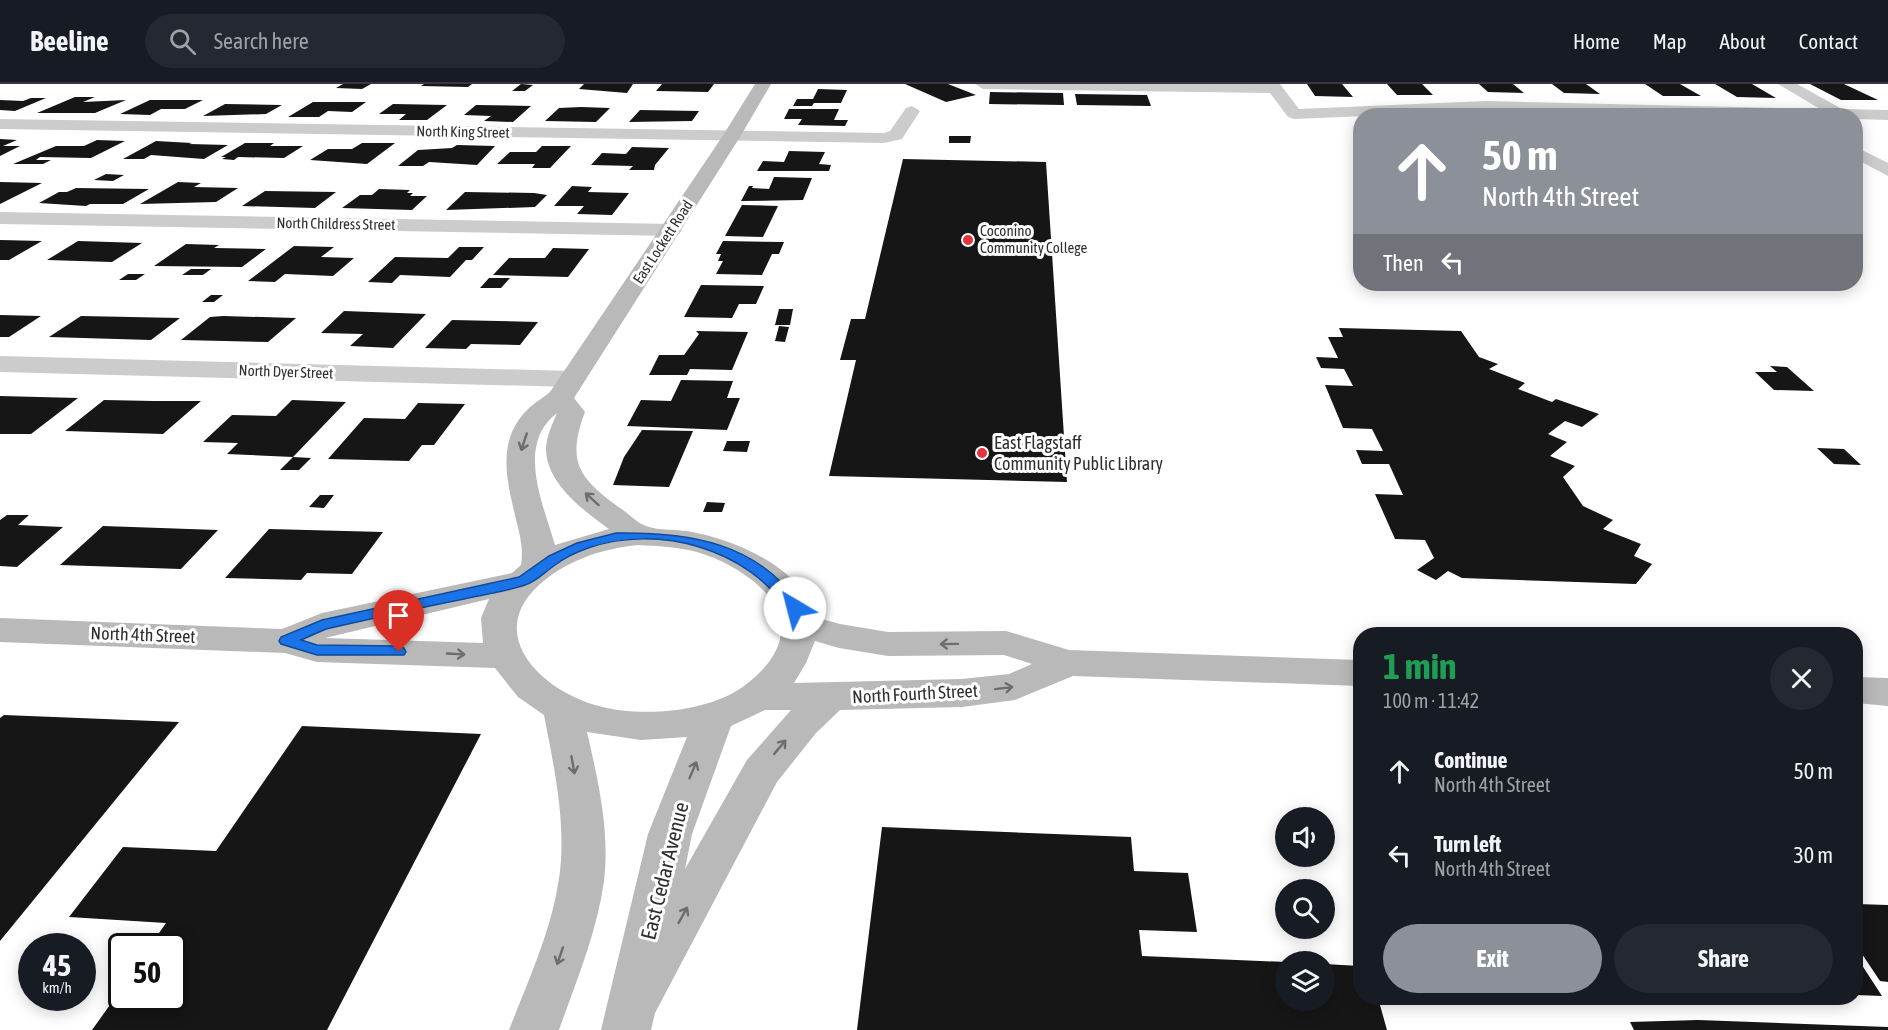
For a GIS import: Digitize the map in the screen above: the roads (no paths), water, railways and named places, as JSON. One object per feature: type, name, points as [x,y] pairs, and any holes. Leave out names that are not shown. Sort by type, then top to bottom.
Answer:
[{"type":"street","name":"East Lockett Road","points":[[530,575],[540,549],[521,480],[520,457],[525,436],[537,415],[566,389],[672,230],[763,84]]},
{"type":"street","points":[[983,84],[1274,86],[1294,114],[1353,112]]},
{"type":"street","points":[[1786,84],[1831,108]]},
{"type":"street","points":[[1469,91],[1486,106]]},
{"type":"street","points":[[1644,96],[1662,108]]},
{"type":"street","points":[[1438,108],[1486,106],[1662,108]]},
{"type":"street","name":"North King Street","points":[[0,124],[884,138],[896,135],[912,111]]},
{"type":"street","points":[[1863,113],[1888,115]]},
{"type":"street","points":[[1863,156],[1888,170]]},
{"type":"street","name":"North Childress Street","points":[[0,218],[672,230]]},
{"type":"street","name":"North Dyer Street","points":[[0,364],[566,389]]},
{"type":"street","points":[[566,389],[572,412],[561,441],[561,455],[566,470],[591,500],[638,536]]},
{"type":"street","points":[[638,536],[686,540],[716,548],[740,558],[767,576],[782,590],[795,608],[799,624],[798,640],[778,678],[737,709],[683,723],[653,725],[613,724],[585,717],[543,698],[527,684],[506,657],[498,631],[500,615],[507,597],[530,575],[581,546],[616,537],[638,536]]},
{"type":"street","name":"North 4th Street","points":[[286,641],[322,625],[530,575]]},
{"type":"street","name":"North Fourth Street","points":[[799,624],[840,636],[888,644],[1006,643],[1068,663],[1353,673]]},
{"type":"street","name":"North 4th Street","points":[[0,630],[286,641],[317,650],[506,657]]},
{"type":"street","name":"North Fourth Street","points":[[757,696],[830,697],[962,693],[1015,687],[1068,663]]},
{"type":"street","points":[[1863,690],[1888,692]]},
{"type":"street","points":[[630,1017],[762,771],[802,723],[830,697]]},
{"type":"street","points":[[534,1030],[572,923],[581,878],[582,833],[574,770],[562,707]]},
{"type":"street","name":"East Cedar Avenue","points":[[630,1017],[670,834],[716,716]]},
{"type":"place","name":"Coconino Community College","points":[[968,240]]},
{"type":"place","name":"East Flagstaff Community Public Library","points":[[982,453]]}]
